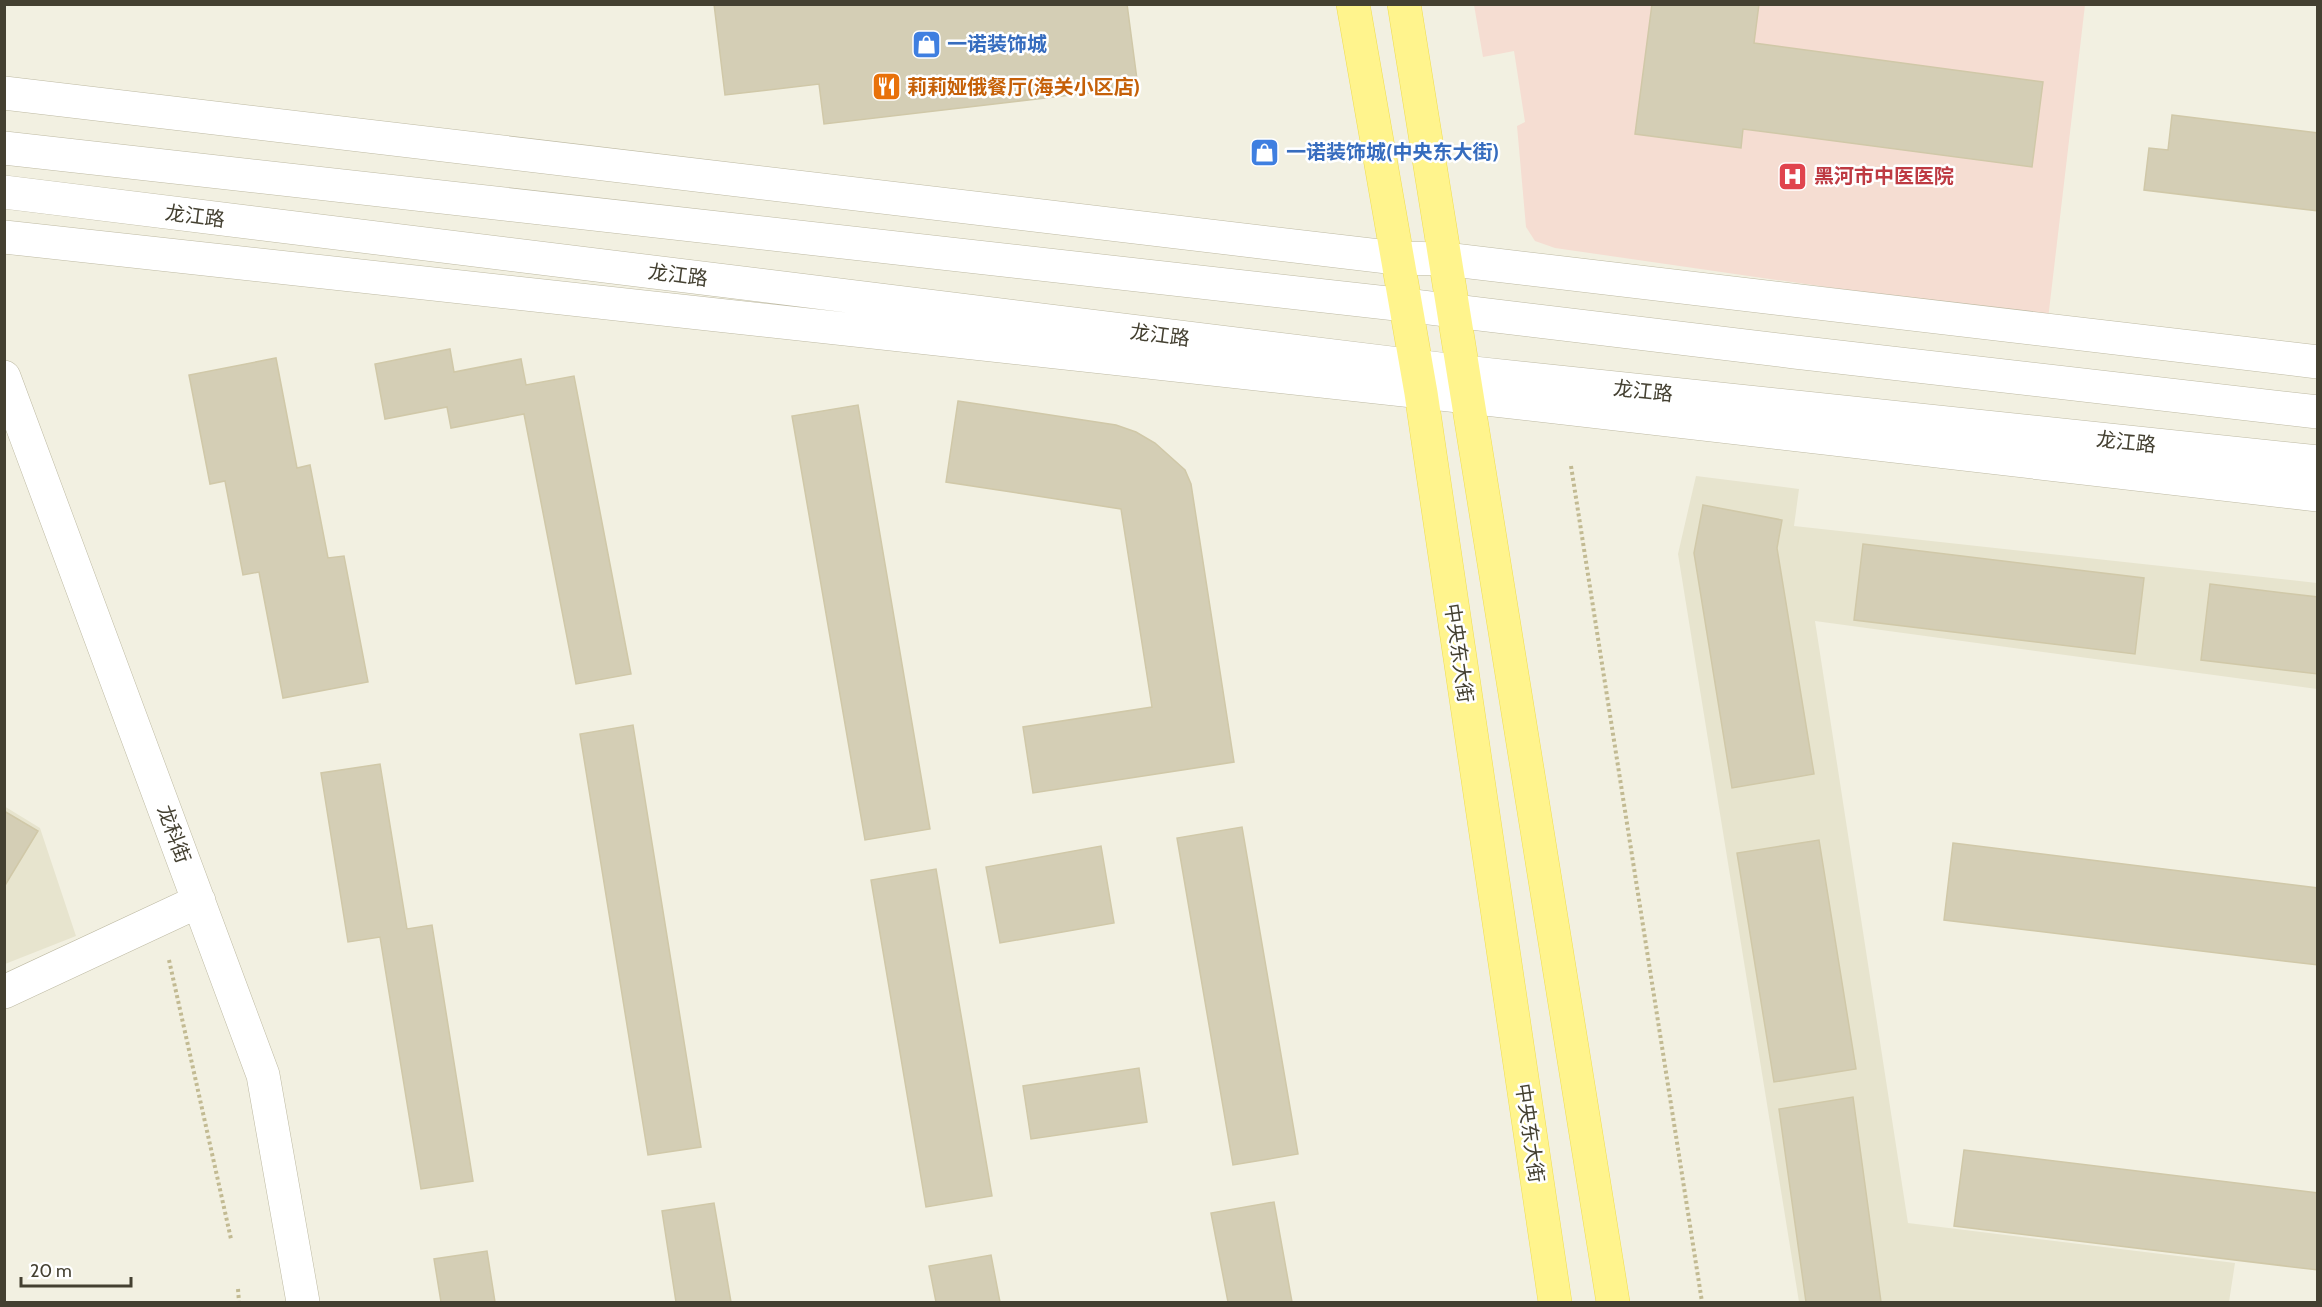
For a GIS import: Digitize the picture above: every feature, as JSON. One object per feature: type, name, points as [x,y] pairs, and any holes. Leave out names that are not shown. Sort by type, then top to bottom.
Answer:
[{"type":"main road","name":"中央东大街","points":[[1353,4],[1418,379],[1555,1302]]},
{"type":"main road","points":[[1404,4],[1613,1302]]},
{"type":"street","points":[[4,93],[1396,258],[1445,259],[2318,362]]},
{"type":"street","points":[[4,148],[1405,304],[2318,412]]},
{"type":"street","name":"龙江路","points":[[4,192],[1466,385],[2318,462]]},
{"type":"street","points":[[4,237],[1418,379]]},
{"type":"street","name":"龙科街","points":[[4,377],[263,1075],[303,1302]]},
{"type":"street","points":[[1466,385],[2318,495]]},
{"type":"street","points":[[4,992],[199,901]]},
{"type":"path","points":[[1571,466],[1702,1302]]},
{"type":"path","points":[[169,960],[231,1239]]},
{"type":"path","points":[[238,1288],[239,1302]]},
{"type":"shaded area","name":"黑河市中医医院","points":[[1474,5],[2085,5],[2048,319],[1555,248],[1535,241],[1526,227],[1517,126],[1525,122],[1514,51],[1483,57]]},
{"type":"shaded area","points":[[1696,476],[1799,489],[1794,526],[2317,583],[2317,689],[1815,621],[1908,1223],[2235,1263],[2229,1302],[1799,1302],[1678,554]]},
{"type":"shaded area","points":[[4,806],[40,828],[76,936],[5,964]]},
{"type":"building","name":"一诺装饰城","points":[[714,4],[1127,4],[1138,87],[824,124],[819,84],[725,95]]},
{"type":"building","points":[[1652,4],[1759,4],[1754,43],[2043,82],[2032,167],[1743,129],[1741,148],[1635,134]]},
{"type":"building","points":[[2172,115],[2318,133],[2318,211],[2144,190],[2149,148],[2168,150]]},
{"type":"building","points":[[450,349],[454,372],[521,359],[526,385],[574,376],[631,674],[576,684],[524,414],[451,428],[447,407],[385,419],[375,364]]},
{"type":"building","points":[[276,358],[297,468],[310,465],[328,558],[344,556],[368,682],[283,698],[259,572],[243,575],[225,481],[210,484],[189,375]]},
{"type":"building","points":[[958,401],[1116,425],[1136,432],[1155,443],[1185,470],[1191,484],[1234,762],[1033,793],[1023,727],[1152,707],[1121,509],[946,482]]},
{"type":"building","points":[[858,405],[930,829],[865,840],[792,416]]},
{"type":"building","points":[[1703,505],[1782,520],[1777,548],[1814,774],[1732,788],[1694,553]]},
{"type":"building","points":[[1863,544],[2144,578],[2135,654],[1854,620]]},
{"type":"building","points":[[2210,584],[2318,597],[2318,674],[2201,660]]},
{"type":"building","points":[[633,725],[701,1147],[648,1155],[580,734]]},
{"type":"building","points":[[380,764],[407,929],[432,925],[473,1181],[421,1189],[380,937],[348,942],[321,773]]},
{"type":"building","points":[[4,811],[38,831],[4,887]]},
{"type":"building","points":[[1242,827],[1298,1154],[1233,1165],[1177,838]]},
{"type":"building","points":[[1819,840],[1856,1069],[1774,1082],[1737,853]]},
{"type":"building","points":[[1953,843],[2318,888],[2318,965],[1944,920]]},
{"type":"building","points":[[1101,846],[1114,923],[1000,943],[986,867]]},
{"type":"building","points":[[936,869],[992,1196],[926,1207],[871,880]]},
{"type":"building","points":[[1139,1068],[1147,1122],[1031,1139],[1023,1086]]},
{"type":"building","points":[[1853,1097],[1881,1302],[1806,1302],[1779,1109]]},
{"type":"building","points":[[1964,1150],[2318,1193],[2318,1270],[1954,1226]]},
{"type":"building","points":[[1274,1202],[1292,1302],[1228,1302],[1211,1213]]},
{"type":"building","points":[[714,1203],[731,1302],[676,1302],[662,1211]]},
{"type":"building","points":[[487,1251],[495,1302],[441,1302],[434,1259]]},
{"type":"building","points":[[991,1255],[1000,1302],[936,1302],[929,1266]]},
{"type":"place","name":"一诺装饰城","points":[[926,44]]},
{"type":"place","name":"莉莉娅俄餐厅(海关小区店)","points":[[886,87]]},
{"type":"place","name":"一诺装饰城(中央东大街)","points":[[1265,152]]},
{"type":"place","name":"黑河市中医医院","points":[[1793,176]]}]
